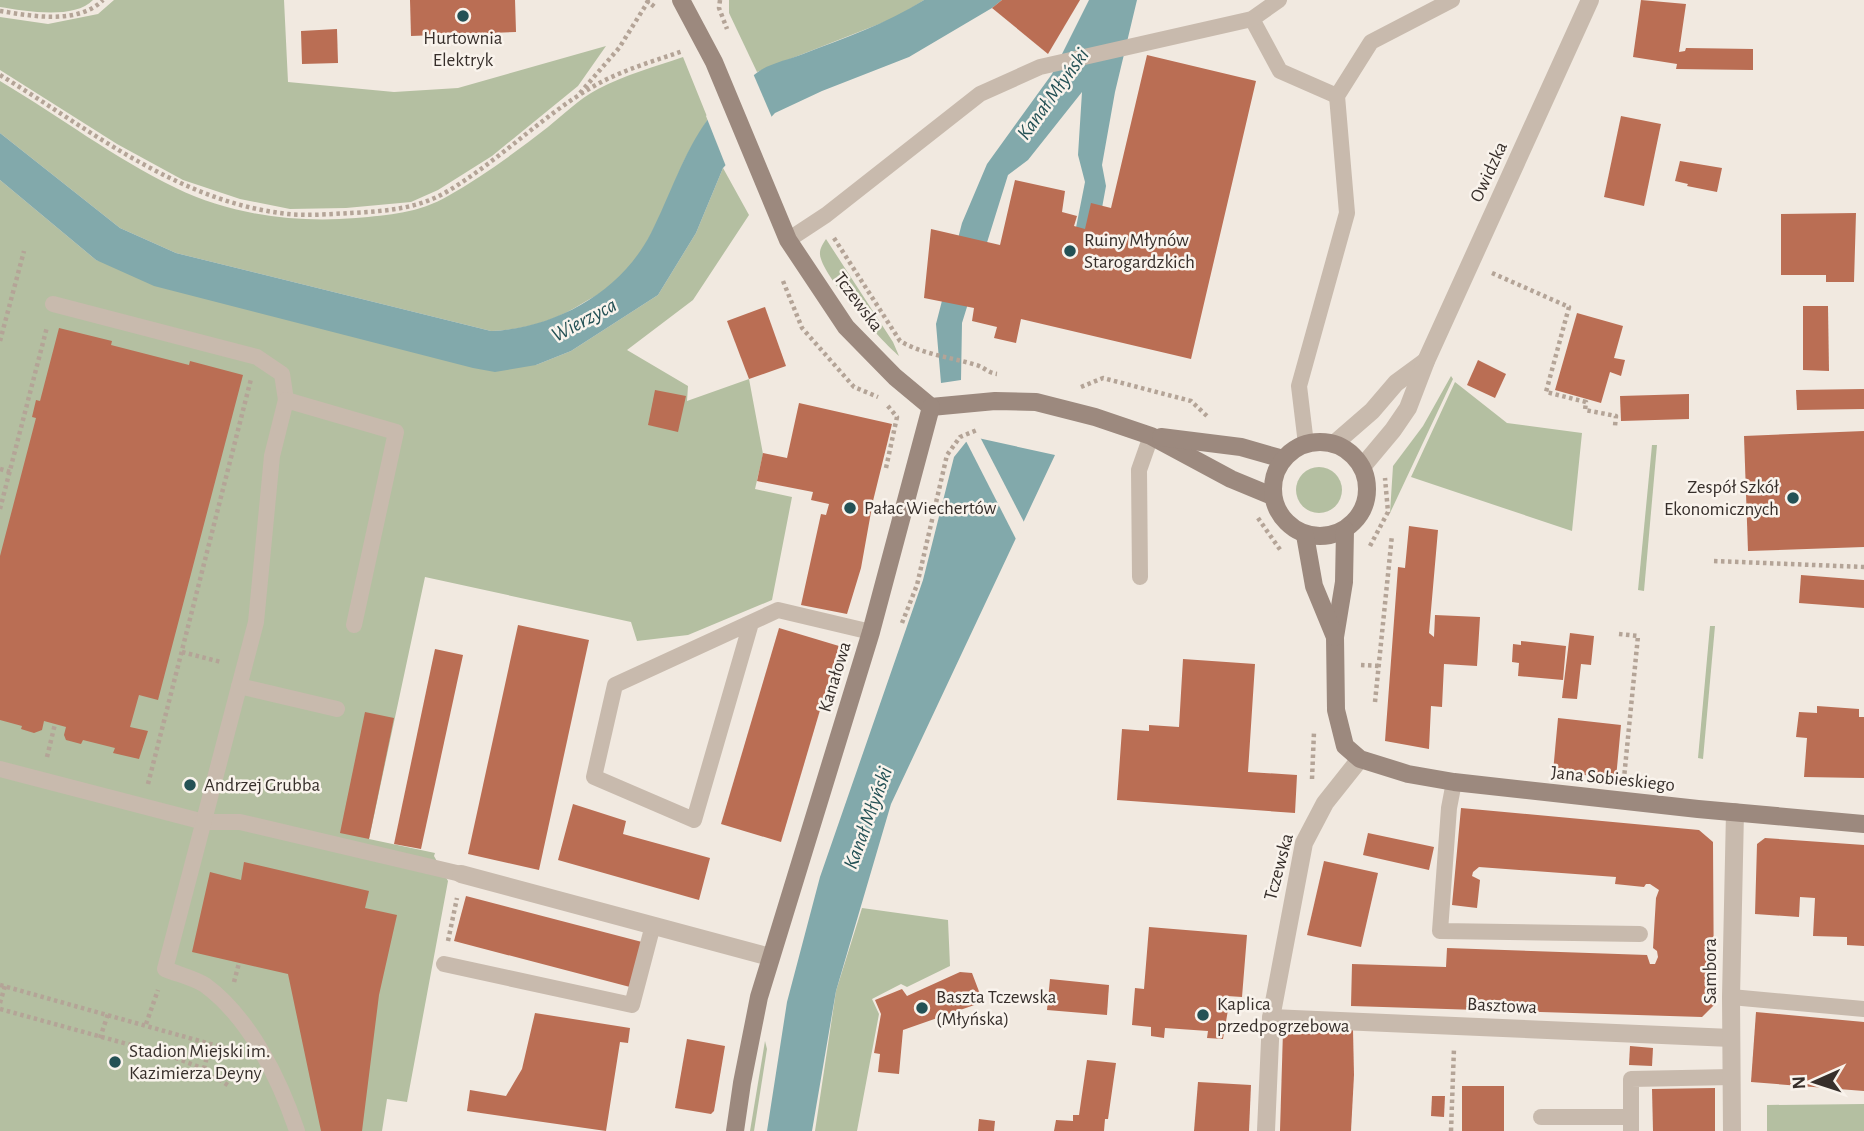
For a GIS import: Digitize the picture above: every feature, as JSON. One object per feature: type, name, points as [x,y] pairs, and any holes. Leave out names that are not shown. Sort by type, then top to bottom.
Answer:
[{"type":"street","name":"Tczewska","points":[[681,0],[714,62],[788,240],[846,327],[895,377],[931,407]]},
{"type":"street","name":"Owidzka","points":[[1362,467],[1408,408],[1426,361],[1590,0]]},
{"type":"street","name":"Owidzka","points":[[1334,444],[1372,411],[1396,383],[1426,361]]},
{"type":"street","points":[[931,407],[995,401],[1036,402],[1095,417],[1151,436],[1231,479],[1272,496]]},
{"type":"street","name":"Kanałowa","points":[[735,1131],[747,1059],[770,957],[871,632],[931,407]]},
{"type":"street","points":[[1151,436],[1241,447],[1283,459]]},
{"type":"street","points":[[1306,444],[1334,444],[1350,453],[1362,467],[1367,495],[1363,508],[1356,520],[1345,530],[1326,537],[1305,535],[1283,520],[1275,508],[1272,496],[1274,475],[1283,459],[1293,450],[1306,444]]},
{"type":"street","points":[[1345,530],[1344,582],[1335,637],[1336,710],[1339,731],[1345,746],[1360,759]]},
{"type":"street","points":[[1305,535],[1314,586],[1335,637]]},
{"type":"street","name":"Tczewska","points":[[1266,1131],[1270,1018],[1304,843],[1325,803],[1360,759]]},
{"type":"street","name":"Jana Sobieskiego","points":[[1360,759],[1408,774],[1454,782],[1864,824]]},
{"type":"street","name":"Sambora","points":[[1732,1131],[1731,997],[1735,812]]},
{"type":"street","points":[[461,874],[770,957]]},
{"type":"street","name":"Basztowa","points":[[1270,1018],[1731,1038]]},
{"type":"lane","points":[[788,240],[822,218],[981,94],[1040,67],[1252,19],[1279,0]]},
{"type":"lane","points":[[1306,444],[1298,386],[1347,213],[1337,96],[1371,42],[1452,0]]},
{"type":"lane","points":[[1252,19],[1280,71],[1337,96]]},
{"type":"lane","points":[[53,304],[257,357],[282,374],[286,400],[272,456],[256,622],[165,969],[203,984],[229,1007],[265,1055],[297,1131]]},
{"type":"lane","points":[[286,400],[396,432],[354,625]]},
{"type":"lane","points":[[1140,577],[1139,470],[1151,436]]},
{"type":"lane","points":[[751,623],[694,820],[594,777],[615,685],[778,610],[871,632]]},
{"type":"lane","points":[[239,687],[337,709]]},
{"type":"lane","points":[[0,768],[204,822],[240,822],[461,874]]},
{"type":"lane","points":[[1454,782],[1449,807],[1440,931],[1640,934]]},
{"type":"lane","points":[[444,964],[632,1005],[653,925]]},
{"type":"lane","points":[[1731,997],[1864,1009]]},
{"type":"lane","points":[[1541,1117],[1631,1124],[1631,1079],[1732,1077]]},
{"type":"path","points":[[0,11],[44,19],[93,9],[103,0]]},
{"type":"path","points":[[574,99],[619,48],[649,0]]},
{"type":"path","points":[[720,0],[719,8],[731,39]]},
{"type":"path","points":[[0,75],[117,150],[183,186],[237,204],[289,214],[392,210],[418,205],[446,192],[496,159],[596,85],[635,67],[687,50]]},
{"type":"path","points":[[822,218],[900,341],[914,349],[979,365],[990,374],[1004,374]]},
{"type":"path","points":[[0,341],[24,251]]},
{"type":"path","points":[[1488,284],[1497,262]]},
{"type":"path","points":[[1492,273],[1569,307],[1546,392],[1586,402],[1585,410],[1616,416],[1615,426]]},
{"type":"path","points":[[0,509],[53,304]]},
{"type":"path","points":[[147,788],[257,357]]},
{"type":"path","points":[[1080,387],[1103,378],[1166,394],[1191,401],[1216,424]]},
{"type":"path","points":[[901,625],[917,584],[947,455],[960,437],[979,428]]},
{"type":"path","points":[[0,469],[10,472]]},
{"type":"path","points":[[1367,552],[1388,512],[1385,480],[1387,471]]},
{"type":"path","points":[[1251,508],[1286,557]]},
{"type":"path","points":[[1375,702],[1392,535]]},
{"type":"path","points":[[1714,561],[1864,567]]},
{"type":"path","points":[[1619,634],[1638,636],[1624,783]]},
{"type":"path","points":[[182,652],[244,668]]},
{"type":"path","points":[[1360,653],[1361,665],[1380,666]]},
{"type":"path","points":[[36,778],[46,761],[55,724]]},
{"type":"path","points":[[444,964],[461,874]]},
{"type":"path","points":[[0,1003],[3,986],[228,1049]]},
{"type":"path","points":[[0,1009],[171,1056],[204,1069],[229,1086]]},
{"type":"path","points":[[146,1025],[150,1013]]},
{"type":"path","points":[[100,1038],[108,1014]]},
{"type":"path","points":[[1451,1131],[1455,1025]]},
{"type":"path","points":[[204,1069],[210,1044]]},
{"type":"green space","points":[[0,0],[93,0],[74,10],[49,12],[0,7]]},
{"type":"green space","points":[[114,0],[284,0],[288,82],[394,92],[458,88],[606,46],[578,86],[492,156],[438,190],[411,202],[346,208],[290,209],[240,199],[183,180],[117,144],[0,70],[0,17],[48,24],[98,14]]},
{"type":"green space","points":[[729,0],[924,0],[897,17],[757,72],[729,13]]},
{"type":"green space","points":[[683,57],[708,119],[687,155],[656,225],[638,256],[611,286],[572,309],[539,323],[503,330],[491,331],[176,253],[120,228],[0,133],[0,81],[131,164],[176,188],[219,205],[287,218],[380,216],[415,210],[437,202],[512,155],[591,93],[629,75]]},
{"type":"green space","points":[[723,168],[749,215],[693,300],[627,350],[688,386],[687,401],[749,379],[763,454],[755,489],[792,497],[772,600],[688,635],[637,641],[631,622],[425,577],[369,839],[435,853],[434,856],[448,881],[407,1102],[387,1099],[382,1131],[0,1131],[0,180],[96,260],[536,365],[571,351],[658,295],[696,233]]},
{"type":"green space","points":[[826,239],[893,342],[899,356],[833,281],[820,253]]},
{"type":"green space","points":[[1451,376],[1453,379],[1390,513],[1393,466],[1423,426]]},
{"type":"green space","points":[[1455,382],[1507,423],[1582,433],[1572,531],[1411,477]]},
{"type":"green space","points":[[1652,445],[1657,445],[1644,591],[1638,590]]},
{"type":"green space","points":[[1319,467],[1335,474],[1342,490],[1335,506],[1319,513],[1303,506],[1296,490],[1303,474]]},
{"type":"green space","points":[[1710,626],[1715,626],[1703,759],[1698,758]]},
{"type":"green space","points":[[862,908],[948,920],[950,966],[907,987],[901,984],[872,999],[879,1014],[857,1131],[815,1131],[836,991]]},
{"type":"green space","points":[[765,1041],[767,1049],[754,1131],[750,1131]]},
{"type":"green space","points":[[1864,1104],[1864,1131],[1767,1131],[1767,1105]]},
{"type":"water","name":"Wierzyca","points":[[924,0],[1002,0],[909,57],[822,91],[775,113],[723,168],[696,233],[658,295],[571,351],[536,365],[495,372],[473,368],[154,286],[96,260],[0,180],[0,133],[120,228],[176,253],[491,331],[515,328],[539,323],[584,303],[622,273],[651,233],[699,132],[718,107],[754,75],[771,65],[880,23]]},
{"type":"water","name":"Kanał Młyński","points":[[1089,0],[1137,0],[1115,92],[1102,165],[1106,186],[1080,328],[1057,324],[1085,182],[1078,155],[1082,92],[1028,160],[1008,175],[962,323],[961,380],[941,383],[936,324],[962,223],[987,164],[1052,74]]},
{"type":"water","name":"Kanał Młyński","points":[[978,438],[1055,455],[891,804],[836,991],[812,1131],[767,1131],[787,1002],[820,877],[923,580],[954,457],[966,442]]},
{"type":"pier","points":[[752,71],[773,120],[727,169],[706,116]]},
{"type":"pier","points":[[979,435],[1025,524],[1017,541],[966,441]]},
{"type":"building","name":"Hurtownia Elektryk","points":[[410,0],[515,0],[516,32],[411,36]]},
{"type":"building","points":[[1002,0],[1080,0],[1048,54],[992,8]]},
{"type":"building","points":[[1641,0],[1686,4],[1679,52],[1685,51],[1686,48],[1753,49],[1753,70],[1676,69],[1677,64],[1633,57]]},
{"type":"building","points":[[337,29],[338,63],[302,64],[301,31]]},
{"type":"building","points":[[1147,55],[1256,81],[1191,359],[1021,319],[1016,343],[994,338],[997,327],[972,321],[974,308],[924,298],[931,229],[1000,245],[1015,180],[1065,191],[1062,212],[1077,216],[1074,226],[1085,229],[1091,203],[1111,208]]},
{"type":"building","points":[[1621,116],[1661,124],[1644,206],[1604,197]]},
{"type":"building","points":[[1680,161],[1722,168],[1717,192],[1675,181]]},
{"type":"building","points":[[1856,213],[1854,282],[1826,282],[1826,275],[1781,275],[1781,214]]},
{"type":"building","points":[[1803,306],[1828,306],[1829,371],[1803,370]]},
{"type":"building","points":[[765,307],[786,366],[749,379],[727,321]]},
{"type":"building","points":[[1577,313],[1623,326],[1614,358],[1625,360],[1621,376],[1610,372],[1601,403],[1555,390]]},
{"type":"building","points":[[59,328],[112,341],[111,345],[189,365],[190,361],[243,375],[158,700],[139,695],[130,727],[148,731],[139,759],[113,753],[115,748],[83,740],[81,744],[66,740],[66,727],[44,721],[42,730],[34,733],[21,729],[22,726],[0,720],[0,556],[36,418],[32,417],[36,400],[40,401]]},
{"type":"building","points":[[1478,360],[1506,374],[1495,398],[1467,385]]},
{"type":"building","points":[[1864,389],[1864,409],[1797,410],[1796,390]]},
{"type":"building","points":[[655,390],[686,396],[678,432],[648,425]]},
{"type":"building","points":[[1689,394],[1689,419],[1621,421],[1620,396]]},
{"type":"building","name":"Pałac Wiechertów","points":[[799,403],[892,424],[873,501],[861,568],[847,614],[801,605],[821,514],[826,515],[829,504],[811,500],[813,492],[757,481],[763,453],[787,458]]},
{"type":"building","points":[[1864,431],[1864,547],[1748,551],[1744,436]]},
{"type":"building","points":[[1409,526],[1438,530],[1429,633],[1434,637],[1435,615],[1480,617],[1477,666],[1444,664],[1442,707],[1431,706],[1429,749],[1385,741],[1398,567],[1405,568]]},
{"type":"building","points":[[1801,575],[1864,580],[1864,608],[1799,603]]},
{"type":"building","points":[[518,625],[589,640],[539,870],[468,854]]},
{"type":"building","points":[[779,628],[839,646],[781,842],[721,824]]},
{"type":"building","points":[[1570,633],[1594,636],[1591,665],[1581,664],[1577,699],[1562,698]]},
{"type":"building","points":[[1521,641],[1566,646],[1563,680],[1518,676],[1519,663],[1512,662],[1513,644],[1521,645]]},
{"type":"building","points":[[435,649],[463,655],[421,849],[394,844]]},
{"type":"building","points":[[1183,659],[1255,664],[1248,772],[1297,775],[1295,813],[1117,800],[1122,729],[1149,731],[1149,725],[1179,727]]},
{"type":"building","points":[[1817,706],[1859,709],[1859,717],[1864,717],[1864,778],[1804,777],[1807,738],[1796,737],[1799,712],[1817,713]]},
{"type":"building","points":[[365,712],[394,718],[369,839],[340,833]]},
{"type":"building","points":[[1558,718],[1621,725],[1616,778],[1553,772]]},
{"type":"building","points":[[573,804],[626,821],[623,834],[710,858],[699,900],[558,860]]},
{"type":"building","points":[[1461,808],[1699,830],[1713,842],[1714,1005],[1702,1017],[1351,1006],[1352,964],[1446,967],[1447,948],[1647,955],[1650,964],[1655,964],[1658,957],[1653,948],[1656,898],[1659,890],[1650,884],[1644,887],[1615,884],[1616,877],[1479,867],[1472,876],[1480,880],[1477,908],[1452,905]]},
{"type":"building","points":[[1368,833],[1434,847],[1429,870],[1363,855]]},
{"type":"building","points":[[1765,838],[1864,845],[1864,946],[1847,945],[1847,937],[1813,936],[1815,898],[1800,897],[1799,917],[1755,914],[1757,844]]},
{"type":"building","points":[[1324,861],[1378,873],[1361,947],[1307,935]]},
{"type":"building","points":[[244,862],[369,891],[365,908],[397,915],[379,995],[362,1131],[321,1131],[288,974],[192,952],[210,872],[241,880]]},
{"type":"building","points":[[466,896],[642,942],[630,987],[454,941]]},
{"type":"building","points":[[1149,927],[1247,935],[1242,997],[1227,996],[1226,1004],[1229,1004],[1223,1039],[1207,1038],[1208,1031],[1165,1028],[1164,1038],[1151,1036],[1151,1027],[1132,1025],[1135,988],[1144,989]]},
{"type":"building","name":"Baszta Tczewska (Młyńska)","points":[[960,972],[972,973],[983,1002],[903,1030],[899,1074],[878,1072],[880,1054],[874,1053],[881,1014],[875,1000],[902,989],[907,996]]},
{"type":"building","points":[[1050,979],[1109,985],[1107,1015],[1047,1010]]},
{"type":"building","points":[[1756,1012],[1864,1022],[1864,1091],[1751,1082]]},
{"type":"building","points":[[535,1013],[630,1028],[628,1043],[620,1042],[606,1131],[467,1111],[470,1090],[506,1096],[522,1069]]},
{"type":"building","points":[[1353,1030],[1351,1131],[1280,1131],[1283,1031]]},
{"type":"building","points":[[687,1039],[725,1046],[714,1111],[711,1114],[675,1108]]},
{"type":"building","points":[[1630,1046],[1653,1048],[1652,1066],[1629,1065]]},
{"type":"building","points":[[1087,1060],[1116,1063],[1104,1131],[1054,1131],[1056,1120],[1073,1121],[1073,1115],[1079,1115]]},
{"type":"building","points":[[1198,1082],[1251,1085],[1249,1131],[1194,1131]]},
{"type":"building","points":[[1462,1086],[1504,1086],[1504,1131],[1462,1131]]},
{"type":"building","points":[[1715,1088],[1715,1131],[1653,1131],[1652,1089]]},
{"type":"building","points":[[1432,1096],[1445,1096],[1444,1117],[1431,1116]]},
{"type":"building","points":[[979,1119],[995,1121],[994,1131],[978,1131]]},
{"type":"place","name":"Hurtownia Elektryk","points":[[463,16]]},
{"type":"place","name":"Ruiny Młynów Starogardzkich","points":[[1070,251]]},
{"type":"place","name":"Zespół Szkół Ekonomicznych","points":[[1793,498]]},
{"type":"place","name":"Pałac Wiechertów","points":[[850,508]]},
{"type":"place","name":"Andrzej Grubba","points":[[190,785]]},
{"type":"place","name":"Baszta Tczewska (Młyńska)","points":[[922,1008]]},
{"type":"place","name":"Kaplica przedpogrzebowa","points":[[1203,1015]]},
{"type":"place","name":"Stadion Miejski im. Kazimierza Deyny","points":[[115,1062]]}]
